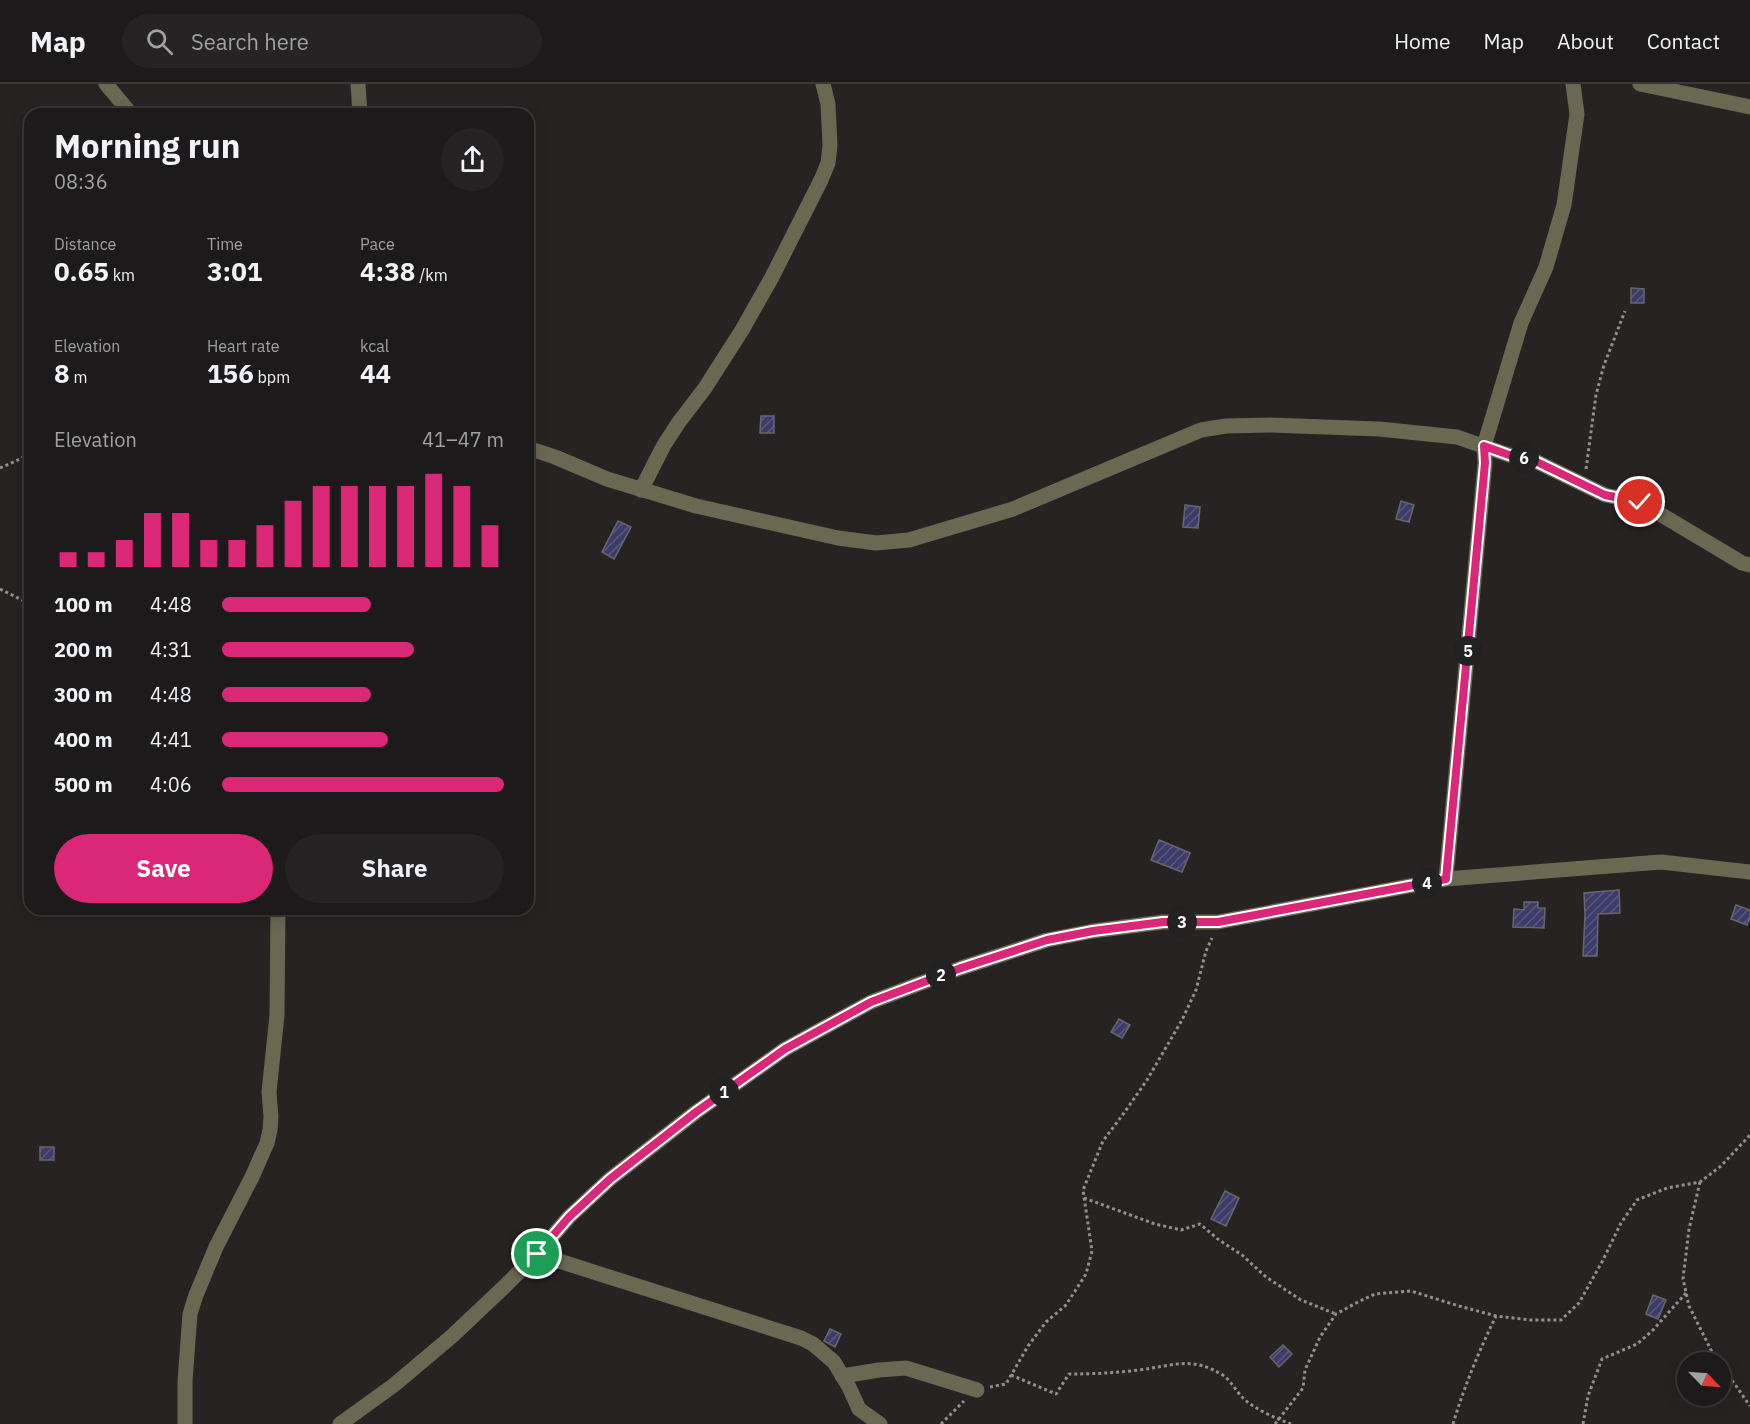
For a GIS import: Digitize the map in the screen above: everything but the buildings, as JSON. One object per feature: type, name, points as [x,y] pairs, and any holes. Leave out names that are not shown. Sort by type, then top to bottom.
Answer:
[{"type":"street","points":[[106,84],[126,108]]},
{"type":"street","points":[[358,84],[360,108]]},
{"type":"street","points":[[641,489],[664,445],[705,388],[742,330],[821,180],[828,163],[830,145],[828,104],[824,84]]},
{"type":"street","points":[[1446,879],[1485,463],[1484,446],[1521,323],[1546,267],[1564,205],[1577,114],[1573,84]]},
{"type":"street","points":[[1640,84],[1750,107]]},
{"type":"street","points":[[534,450],[607,479],[696,506],[838,538],[876,543],[909,540],[1014,509],[1201,430],[1226,426],[1270,425],[1379,429],[1457,437],[1509,455],[1531,459],[1605,495],[1640,502],[1742,563],[1750,565]]},
{"type":"street","points":[[340,1424],[393,1385],[451,1337],[537,1254],[569,1217],[610,1179],[696,1112],[785,1049],[871,1002],[961,968],[1047,940],[1093,931],[1163,922],[1218,922],[1446,879],[1661,862],[1750,872]]},
{"type":"street","points":[[185,1424],[185,1381],[190,1314],[216,1247],[252,1177],[267,1143],[270,1130],[269,1092],[276,1015],[278,915]]},
{"type":"street","points":[[537,1254],[801,1338],[813,1344],[834,1362],[859,1409],[880,1424]]},
{"type":"street","points":[[842,1376],[906,1368],[977,1390]]},
{"type":"path","points":[[1584,486],[1596,395],[1604,365],[1625,311]]},
{"type":"path","points":[[0,468],[24,455]]},
{"type":"path","points":[[0,589],[24,601]]},
{"type":"path","points":[[941,1424],[977,1390],[1006,1383],[1028,1346],[1046,1322],[1066,1305],[1086,1274],[1092,1251],[1083,1190],[1103,1141],[1147,1080],[1182,1020],[1196,990],[1206,951],[1218,922]]},
{"type":"path","points":[[1275,1424],[1303,1388],[1305,1370],[1320,1337],[1336,1314],[1375,1294],[1411,1291],[1496,1316],[1530,1320],[1561,1320],[1579,1303],[1621,1223],[1637,1200],[1666,1188],[1700,1182],[1721,1166],[1750,1135]]},
{"type":"path","points":[[1700,1182],[1689,1229],[1683,1279],[1689,1306],[1712,1352]]},
{"type":"path","points":[[1084,1198],[1155,1224],[1181,1230],[1200,1224],[1242,1255],[1266,1277],[1300,1300],[1336,1314]]},
{"type":"path","points":[[1583,1424],[1588,1396],[1602,1359],[1637,1344],[1652,1331],[1686,1293]]},
{"type":"path","points":[[1453,1424],[1480,1348],[1496,1316]]},
{"type":"path","points":[[1011,1375],[1056,1394],[1069,1374],[1141,1370],[1170,1364],[1197,1363],[1225,1377],[1244,1400],[1291,1424]]},
{"type":"path","points":[[1731,1380],[1750,1406]]},
{"type":"route","points":[[537,1254],[569,1217],[610,1179],[696,1112],[785,1049],[871,1002],[961,968],[1047,940],[1093,931],[1163,922],[1218,922],[1446,879],[1485,463],[1484,446],[1509,455],[1531,459],[1605,495],[1640,502]]}]
